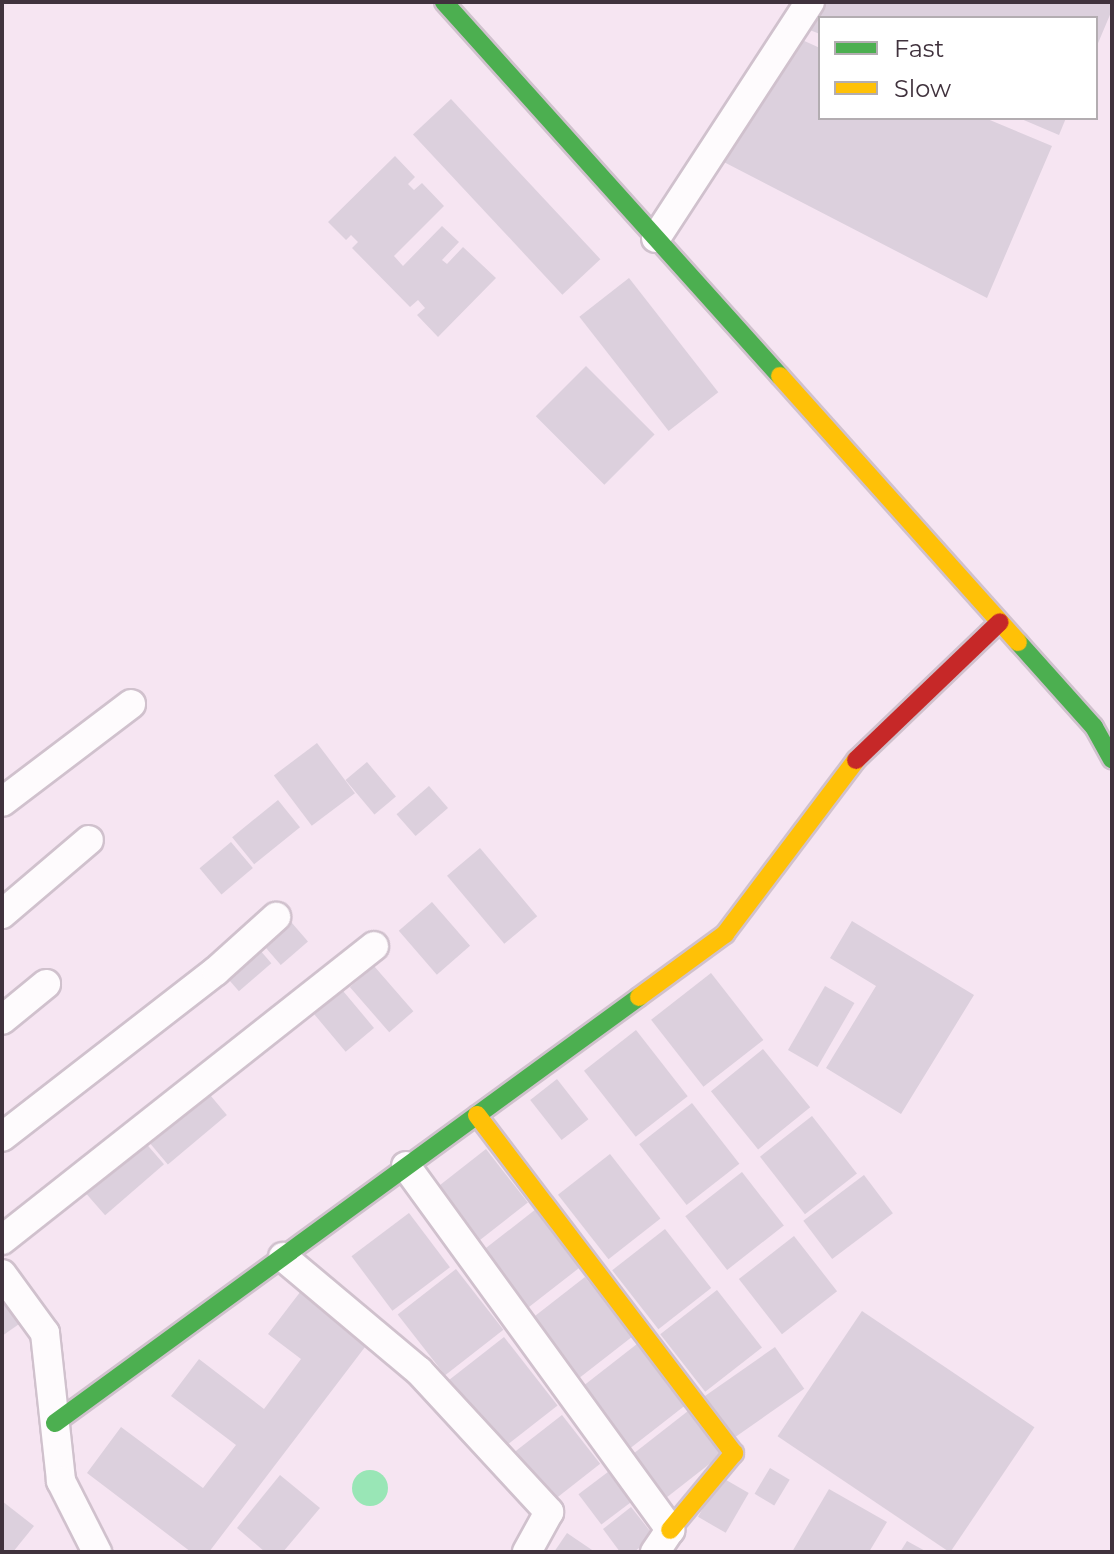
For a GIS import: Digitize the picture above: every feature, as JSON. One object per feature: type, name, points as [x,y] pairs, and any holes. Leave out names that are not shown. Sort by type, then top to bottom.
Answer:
[{"type":"street","points":[[444,2],[1094,727],[1112,759]]},
{"type":"street","points":[[656,238],[810,2]]},
{"type":"street","points":[[55,1423],[725,934],[865,748],[1000,622]]},
{"type":"street","points":[[2,802],[131,704]]},
{"type":"street","points":[[2,914],[89,840]]},
{"type":"street","points":[[2,1137],[216,971],[276,917]]},
{"type":"street","points":[[2,1240],[374,946]]},
{"type":"street","points":[[2,1020],[46,984]]},
{"type":"street","points":[[406,1166],[662,1541],[734,1453],[477,1115]]},
{"type":"street","points":[[283,1257],[419,1371],[549,1512],[527,1552]]},
{"type":"street","points":[[2,1274],[45,1333],[61,1481],[97,1552]]},
{"type":"shaded area","points":[[370,1470],[383,1475],[388,1488],[383,1501],[370,1506],[357,1501],[352,1488],[357,1475]]},
{"type":"building","points":[[822,2],[1112,2],[1112,10],[1098,43],[1098,16],[818,16],[818,33],[807,29]]},
{"type":"building","points":[[800,39],[818,47],[818,120],[990,120],[1052,146],[987,298],[718,159]]},
{"type":"building","points":[[451,99],[600,259],[562,295],[413,134]]},
{"type":"building","points":[[1024,120],[1065,120],[1059,135]]},
{"type":"building","points":[[395,156],[415,177],[408,184],[414,190],[422,183],[444,206],[394,256],[403,266],[442,226],[459,242],[442,260],[447,264],[463,247],[496,278],[438,337],[417,315],[425,308],[418,300],[410,307],[352,248],[358,242],[351,235],[346,240],[328,222]]},
{"type":"building","points":[[629,278],[718,392],[669,431],[579,317]]},
{"type":"building","points":[[586,366],[655,435],[604,485],[536,416]]},
{"type":"building","points":[[317,743],[355,793],[312,826],[274,775]]},
{"type":"building","points":[[367,762],[396,796],[374,814],[346,780]]},
{"type":"building","points":[[429,786],[448,808],[416,836],[397,814]]},
{"type":"building","points":[[278,800],[300,827],[254,864],[232,837]]},
{"type":"building","points":[[231,842],[253,868],[221,894],[200,868]]},
{"type":"building","points":[[480,848],[537,916],[504,944],[447,876]]},
{"type":"building","points":[[432,902],[470,946],[437,975],[399,931]]},
{"type":"building","points":[[285,915],[308,941],[281,965],[258,939]]},
{"type":"building","points":[[852,921],[974,995],[901,1114],[826,1068],[876,986],[830,958]]},
{"type":"building","points":[[253,942],[271,963],[239,991],[221,970]]},
{"type":"building","points":[[374,966],[413,1011],[389,1032],[350,987]]},
{"type":"building","points":[[711,973],[763,1040],[703,1087],[651,1020]]},
{"type":"building","points":[[338,985],[374,1028],[346,1052],[310,1009]]},
{"type":"building","points":[[825,986],[854,1003],[817,1067],[788,1050]]},
{"type":"building","points":[[636,1030],[688,1096],[636,1137],[584,1071]]},
{"type":"building","points":[[763,1049],[810,1107],[758,1149],[711,1091]]},
{"type":"building","points":[[557,1079],[588,1119],[562,1140],[530,1100]]},
{"type":"building","points":[[205,1089],[227,1115],[168,1165],[146,1138]]},
{"type":"building","points":[[692,1103],[739,1164],[687,1205],[639,1144]]},
{"type":"building","points":[[812,1116],[857,1174],[805,1214],[760,1157]]},
{"type":"building","points":[[143,1140],[164,1164],[105,1215],[84,1191]]},
{"type":"building","points":[[486,1149],[528,1203],[476,1243],[434,1190]]},
{"type":"building","points":[[610,1154],[660,1219],[608,1259],[558,1195]]},
{"type":"building","points":[[742,1172],[784,1226],[727,1270],[685,1216]]},
{"type":"building","points":[[864,1175],[893,1213],[832,1259],[803,1221]]},
{"type":"building","points":[[536,1209],[581,1267],[526,1310],[481,1252]]},
{"type":"building","points":[[409,1213],[450,1267],[392,1311],[351,1256]]},
{"type":"building","points":[[665,1229],[711,1288],[658,1329],[612,1270]]},
{"type":"building","points":[[794,1236],[837,1291],[782,1334],[739,1279]]},
{"type":"building","points":[[456,1269],[503,1330],[445,1375],[398,1315]]},
{"type":"building","points":[[585,1277],[632,1337],[577,1380],[530,1320]]},
{"type":"building","points":[[304,1287],[365,1347],[209,1552],[191,1552],[87,1473],[121,1427],[203,1488],[236,1445],[171,1396],[199,1359],[264,1409],[301,1359],[268,1334]]},
{"type":"building","points":[[717,1290],[762,1348],[705,1392],[660,1334]]},
{"type":"building","points":[[2,1295],[22,1322],[2,1336]]},
{"type":"building","points":[[862,1311],[1034,1427],[950,1552],[778,1436]]},
{"type":"building","points":[[504,1337],[558,1406],[500,1451],[446,1382]]},
{"type":"building","points":[[637,1344],[685,1405],[628,1450],[580,1388]]},
{"type":"building","points":[[775,1347],[804,1389],[731,1440],[702,1398]]},
{"type":"building","points":[[688,1411],[722,1454],[666,1498],[632,1455]]},
{"type":"building","points":[[562,1415],[600,1464],[554,1500],[516,1451]]},
{"type":"building","points":[[770,1468],[790,1480],[774,1506],[755,1494]]},
{"type":"building","points":[[608,1472],[631,1502],[601,1525],[578,1494]]},
{"type":"building","points":[[280,1475],[320,1508],[283,1552],[265,1552],[237,1528]]},
{"type":"building","points":[[721,1477],[749,1493],[726,1533],[698,1517]]},
{"type":"building","points":[[829,1489],[887,1522],[869,1552],[792,1552]]},
{"type":"building","points":[[2,1501],[34,1526],[13,1552],[2,1552]]},
{"type":"building","points":[[631,1507],[654,1536],[634,1552],[620,1552],[603,1529]]},
{"type":"building","points":[[567,1533],[595,1552],[554,1552]]},
{"type":"building","points":[[907,1541],[927,1552],[900,1552]]},
{"type":"traffic: fast","points":[[444,2],[780,376]]},
{"type":"traffic: fast","points":[[1018,642],[1094,727],[1112,759]]},
{"type":"traffic: fast","points":[[55,1423],[639,997]]},
{"type":"traffic: slow","points":[[780,376],[1018,642]]},
{"type":"traffic: slow","points":[[639,997],[725,934],[856,760]]},
{"type":"traffic: slow","points":[[477,1115],[734,1453],[670,1530]]},
{"type":"traffic: jam","points":[[856,760],[1000,622]]}]
